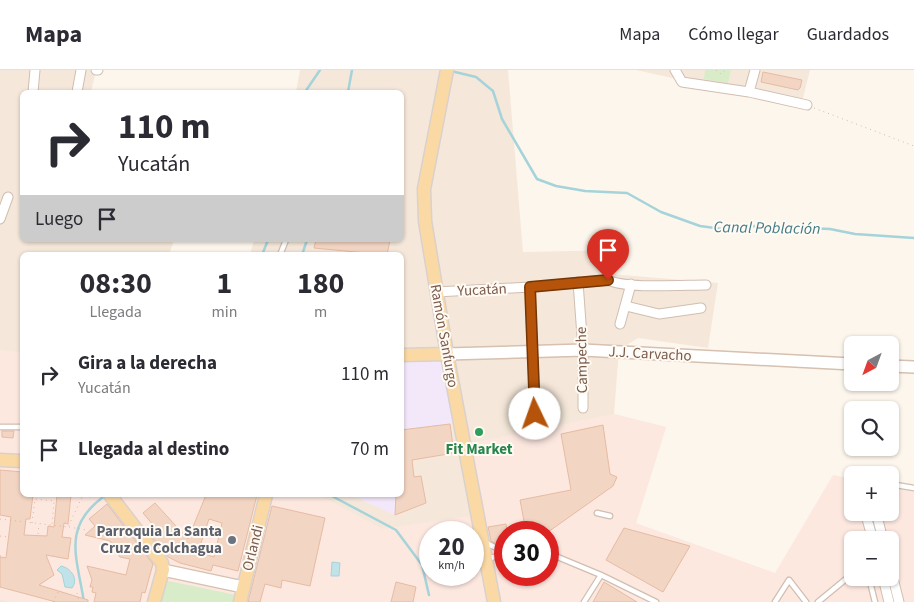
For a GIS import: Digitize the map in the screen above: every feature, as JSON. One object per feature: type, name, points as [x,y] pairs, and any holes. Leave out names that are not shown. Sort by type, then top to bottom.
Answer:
[{"type":"main road","name":"Ramón Sanfurgo","points":[[446,75],[424,189],[425,221],[447,354],[479,521]]},
{"type":"main road","name":"J.J. Carvacho","points":[[447,354],[583,350],[844,364]]},
{"type":"main road","points":[[404,355],[447,354]]},
{"type":"main road","points":[[899,366],[914,367]]},
{"type":"main road","points":[[0,460],[20,461]]},
{"type":"main road","name":"Orlandi","points":[[240,602],[266,497]]},
{"type":"main road","points":[[113,499],[162,563],[154,602]]},
{"type":"main road","name":"Ramón Sanfurgo","points":[[484,547],[494,602]]},
{"type":"main road","points":[[162,570],[243,587]]},
{"type":"street","points":[[33,90],[35,70]]},
{"type":"street","points":[[77,90],[81,70]]},
{"type":"street","points":[[676,70],[682,82],[749,92],[807,105]]},
{"type":"street","points":[[749,92],[755,70]]},
{"type":"street","points":[[0,220],[8,197]]},
{"type":"street","name":"Yucatán","points":[[436,292],[530,287],[608,280],[614,283],[631,284],[706,285]]},
{"type":"street","name":"Campeche","points":[[578,282],[583,350],[583,408]]},
{"type":"street","points":[[620,324],[631,284]]},
{"type":"street","points":[[530,287],[531,351],[535,414]]},
{"type":"street","points":[[626,306],[659,314],[701,308]]},
{"type":"street","points":[[885,586],[889,602]]},
{"type":"street","points":[[895,586],[899,602]]},
{"type":"lane","points":[[0,427],[20,427]]},
{"type":"lane","points":[[899,486],[914,488]]},
{"type":"lane","points":[[597,513],[610,516]]},
{"type":"lane","points":[[486,559],[494,556]]},
{"type":"lane","points":[[559,557],[602,575],[656,602]]},
{"type":"lane","points":[[584,602],[602,575]]},
{"type":"lane","points":[[775,602],[789,580],[806,602]]},
{"type":"lane","points":[[818,602],[844,581]]},
{"type":"lane","points":[[871,586],[875,602]]},
{"type":"path","points":[[716,70],[721,74],[725,70]]},
{"type":"path","points":[[807,105],[914,146]]},
{"type":"path","points":[[68,527],[82,497]]},
{"type":"path","points":[[32,522],[35,499],[54,501],[52,525]]},
{"type":"path","points":[[0,519],[86,530]]},
{"type":"path","points":[[38,534],[39,524]]},
{"type":"path","points":[[0,536],[7,537]]},
{"type":"path","points":[[0,556],[5,557]]},
{"type":"path","points":[[53,602],[59,590]]},
{"type":"path","points":[[77,593],[79,602]]},
{"type":"shaded area","points":[[0,70],[96,70],[91,90],[20,90],[20,242],[173,242],[170,252],[20,252],[20,497],[404,497],[404,252],[251,252],[253,242],[404,242],[404,90],[296,90],[300,70],[508,70],[523,252],[616,250],[610,274],[718,283],[708,348],[638,338],[619,350],[614,414],[666,427],[636,523],[625,602],[0,602]]},
{"type":"shaded area","points":[[636,70],[810,70],[801,106]]},
{"type":"shaded area","points":[[0,350],[20,353],[20,497],[323,497],[382,529],[419,524],[419,586],[484,586],[484,521],[436,521],[470,516],[458,446],[614,414],[666,427],[636,523],[775,573],[833,475],[844,477],[844,521],[899,521],[899,489],[914,492],[914,602],[10,602],[0,599]]},
{"type":"shaded area","points":[[441,360],[454,423],[404,430],[404,362]]},
{"type":"shaded area","points":[[354,497],[396,497],[395,515]]},
{"type":"green space","points":[[705,70],[731,70],[728,83],[704,79]]},
{"type":"green space","points":[[164,580],[236,595],[235,602],[159,602]]},
{"type":"water","points":[[332,562],[340,563],[339,576],[331,576]]},
{"type":"water","points":[[61,566],[73,574],[75,581],[72,588],[65,587],[62,574],[57,570]]},
{"type":"building","points":[[763,72],[802,80],[800,88],[798,90],[761,82]]},
{"type":"building","points":[[316,242],[390,242],[388,252],[356,252],[314,248]]},
{"type":"building","points":[[450,424],[454,453],[412,460],[414,477],[421,476],[426,503],[395,515],[396,497],[404,497],[404,430]]},
{"type":"building","points":[[603,425],[610,474],[617,477],[613,486],[559,524],[559,521],[524,521],[520,500],[571,490],[561,434]]},
{"type":"building","points":[[2,431],[14,431],[13,438],[2,437]]},
{"type":"building","points":[[0,470],[20,472],[20,497],[33,497],[30,519],[26,519],[24,535],[47,536],[48,526],[54,527],[57,497],[71,497],[68,524],[64,523],[62,537],[71,538],[68,559],[46,555],[54,575],[39,585],[88,600],[88,602],[56,602],[0,587],[0,557],[6,558],[11,517],[0,515]]},
{"type":"building","points":[[205,497],[256,497],[238,571],[213,565],[211,571],[180,563],[168,557],[153,538],[159,532],[143,513],[155,503],[188,539]],"holes":[[[209,519],[222,523],[214,557],[198,552]]]},
{"type":"building","points":[[107,504],[153,564],[145,593],[142,592],[140,602],[94,602],[96,593],[92,592],[93,587],[90,587],[92,580],[87,566],[126,575],[130,559],[120,557],[110,541],[85,535],[95,526],[89,519]]},
{"type":"building","points":[[272,506],[325,518],[310,586],[282,580],[281,588],[265,584],[260,602],[248,602]]},
{"type":"building","points":[[494,526],[494,542],[491,541],[488,527]]},
{"type":"building","points":[[624,528],[690,546],[663,592],[606,560]]},
{"type":"building","points":[[396,582],[416,587],[413,602],[391,602]]},
{"type":"building","points":[[604,582],[637,602],[593,602]]},
{"type":"waterway","points":[[306,90],[320,70]]},
{"type":"waterway","points":[[348,90],[352,70]]},
{"type":"waterway","name":"Canal Población","points":[[451,71],[476,77],[493,91],[502,119],[537,179],[556,186],[585,191],[627,193],[661,212],[700,226],[737,231],[754,226],[830,229],[855,234],[914,238]]},
{"type":"waterway","points":[[263,252],[267,242]]},
{"type":"waterway","points":[[303,252],[306,242]]},
{"type":"waterway","points":[[84,602],[76,557],[77,531],[83,518],[104,497]]},
{"type":"waterway","points":[[334,497],[396,530],[422,565],[429,595]]},
{"type":"place","name":"Fit Market","points":[[479,432]]},
{"type":"place","name":"Parroquia La Santa Cruz de Colchagua","points":[[232,540]]},
{"type":"route","points":[[535,414],[531,351],[530,287],[608,280]]}]
